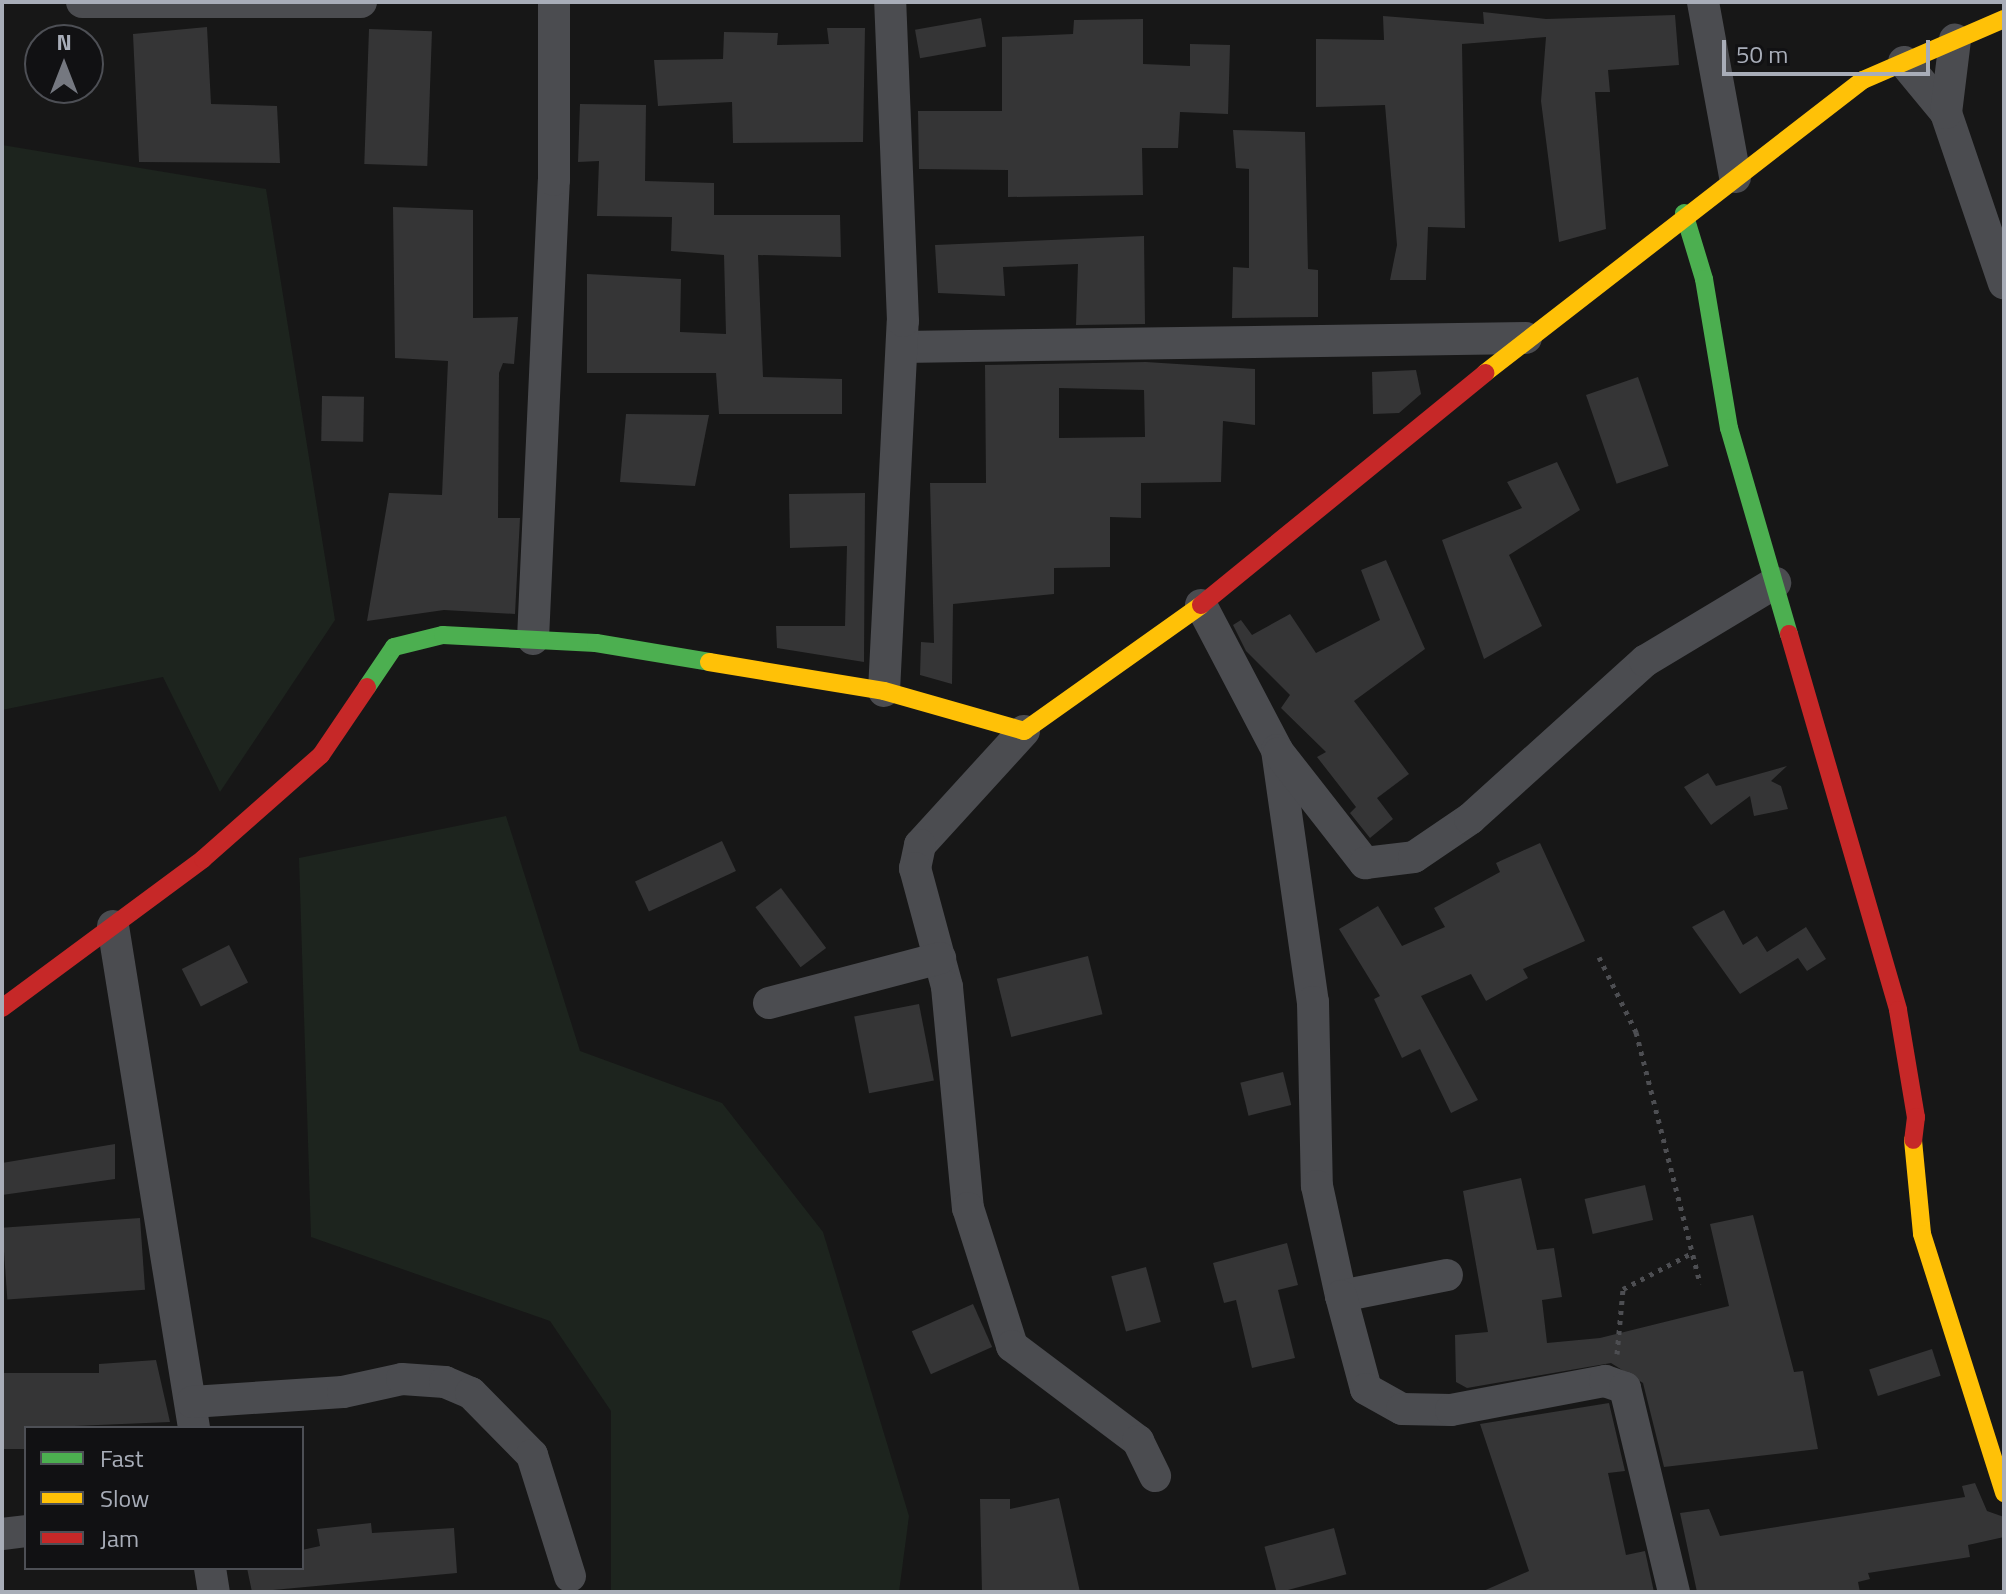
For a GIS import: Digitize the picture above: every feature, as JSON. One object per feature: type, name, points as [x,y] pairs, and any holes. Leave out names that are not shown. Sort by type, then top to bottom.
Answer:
[{"type":"street","points":[[82,2],[361,2]]},
{"type":"street","points":[[533,639],[554,180],[554,2]]},
{"type":"street","points":[[884,691],[902,347],[890,2]]},
{"type":"street","points":[[1703,2],[1735,177]]},
{"type":"street","points":[[1155,1476],[1138,1441],[1012,1346],[995,1308],[968,1208],[968,1147],[940,958],[915,868],[920,845],[1024,731],[1201,605],[1526,338],[1684,213],[1863,80],[2004,19]]},
{"type":"street","points":[[1946,113],[1955,40]]},
{"type":"street","points":[[1904,62],[1946,113],[2004,283]]},
{"type":"street","points":[[1684,213],[1704,279],[1729,428],[1898,1010],[1916,1117],[1910,1159],[1922,1234],[2004,1493]]},
{"type":"street","points":[[902,347],[1526,338]]},
{"type":"street","points":[[1201,605],[1277,750],[1365,863],[1414,857],[1470,819],[1645,661],[1775,583]]},
{"type":"street","points":[[2,1008],[203,859],[321,755],[394,647],[443,635],[596,643],[884,691],[1024,731]]},
{"type":"street","points":[[1277,750],[1311,980],[1317,1186],[1341,1296],[1366,1389],[1402,1409],[1451,1410],[1614,1381],[1625,1388],[1674,1592]]},
{"type":"street","points":[[113,926],[193,1415],[343,1392],[402,1379],[445,1382],[471,1393],[532,1455],[570,1576]]},
{"type":"street","points":[[769,1003],[940,958]]},
{"type":"street","points":[[1341,1296],[1447,1275]]},
{"type":"street","points":[[2,1534],[24,1531]]},
{"type":"street","points":[[210,1570],[214,1592]]},
{"type":"path","points":[[1599,957],[1636,1032],[1700,1284]]},
{"type":"path","points":[[1614,1381],[1623,1289],[1692,1253]]},
{"type":"shaded area","points":[[2,145],[266,189],[335,620],[220,792],[163,677],[2,710]]},
{"type":"shaded area","points":[[506,816],[580,1051],[722,1103],[823,1232],[909,1516],[899,1592],[611,1592],[611,1411],[550,1321],[311,1237],[299,858]]},
{"type":"building","points":[[1483,12],[1546,19],[1675,15],[1679,65],[1608,70],[1610,92],[1595,92],[1606,229],[1559,242],[1541,101],[1546,37],[1462,44],[1465,228],[1428,227],[1426,280],[1390,280],[1397,245],[1385,105],[1316,107],[1316,39],[1384,40],[1383,16],[1484,24]]},
{"type":"building","points":[[981,18],[986,47],[920,58],[915,30]]},
{"type":"building","points":[[1143,19],[1143,64],[1190,66],[1190,44],[1230,45],[1228,114],[1180,112],[1178,148],[1142,148],[1143,195],[1008,197],[1008,170],[919,169],[918,111],[1002,111],[1002,37],[1073,34],[1074,20]]},
{"type":"building","points":[[207,27],[211,104],[277,106],[280,163],[139,162],[133,34]]},
{"type":"building","points":[[827,28],[865,28],[863,142],[733,143],[732,102],[658,106],[654,60],[723,59],[724,32],[778,33],[777,45],[829,44]]},
{"type":"building","points":[[369,29],[432,31],[427,166],[364,164]]},
{"type":"building","points":[[580,104],[646,105],[645,181],[714,183],[714,215],[840,215],[841,257],[758,255],[763,377],[842,379],[842,414],[719,414],[716,373],[587,373],[587,274],[681,279],[680,332],[726,334],[724,255],[671,251],[672,217],[597,216],[599,161],[578,162]]},
{"type":"building","points":[[1233,130],[1305,132],[1308,269],[1318,270],[1318,317],[1232,318],[1233,267],[1249,268],[1249,169],[1236,168]]},
{"type":"building","points":[[393,207],[473,210],[473,318],[518,317],[514,364],[503,363],[499,373],[498,518],[520,518],[515,614],[444,610],[367,621],[389,493],[442,495],[448,361],[395,358]]},
{"type":"building","points":[[1144,236],[1145,324],[1076,325],[1078,264],[1003,267],[1005,296],[938,293],[935,245]]},
{"type":"building","points":[[1146,362],[1255,369],[1255,425],[1223,421],[1221,482],[1141,483],[1141,518],[1110,517],[1110,567],[1054,568],[1054,594],[953,604],[952,684],[920,675],[921,642],[934,643],[930,483],[986,483],[985,365]],"holes":[[[1059,388],[1144,390],[1145,437],[1059,438]]]},
{"type":"building","points":[[1416,370],[1421,394],[1399,413],[1373,414],[1372,372]]},
{"type":"building","points":[[1638,377],[1669,466],[1617,484],[1586,395]]},
{"type":"building","points":[[322,396],[364,397],[363,442],[321,441]]},
{"type":"building","points":[[626,414],[709,415],[695,486],[620,482]]},
{"type":"building","points":[[1557,462],[1580,510],[1509,555],[1542,626],[1484,659],[1442,540],[1522,508],[1507,482]]},
{"type":"building","points":[[865,493],[864,662],[777,648],[776,626],[845,626],[847,546],[790,548],[789,494]]},
{"type":"building","points":[[1386,560],[1425,649],[1354,701],[1409,774],[1377,798],[1393,819],[1370,838],[1350,813],[1356,807],[1317,757],[1326,752],[1281,708],[1290,695],[1246,651],[1233,625],[1241,620],[1252,635],[1290,614],[1316,653],[1380,620],[1361,570]]},
{"type":"building","points":[[1787,766],[1771,781],[1781,786],[1788,809],[1754,816],[1750,796],[1711,825],[1684,787],[1708,773],[1716,786]]},
{"type":"building","points":[[722,841],[736,871],[649,911],[635,882]]},
{"type":"building","points":[[1540,843],[1585,941],[1523,969],[1528,978],[1486,1001],[1471,974],[1421,996],[1478,1100],[1451,1113],[1420,1049],[1402,1058],[1374,999],[1380,996],[1339,929],[1378,906],[1402,946],[1445,927],[1434,908],[1500,872],[1496,863]]},
{"type":"building","points":[[781,888],[826,948],[801,967],[755,907]]},
{"type":"building","points":[[1724,910],[1743,945],[1757,936],[1767,952],[1806,927],[1826,959],[1807,971],[1798,958],[1740,994],[1692,927]]},
{"type":"building","points":[[229,945],[248,982],[201,1006],[182,969]]},
{"type":"building","points":[[1088,956],[1103,1014],[1011,1037],[997,979]]},
{"type":"building","points":[[919,1004],[934,1081],[869,1093],[854,1017]]},
{"type":"building","points":[[1283,1072],[1291,1105],[1249,1116],[1240,1083]]},
{"type":"building","points":[[115,1144],[115,1179],[2,1195],[2,1163]]},
{"type":"building","points":[[1521,1178],[1537,1250],[1554,1248],[1562,1297],[1542,1300],[1547,1343],[1600,1338],[1729,1306],[1710,1224],[1753,1215],[1794,1372],[1803,1371],[1818,1449],[1664,1467],[1643,1383],[1611,1363],[1467,1388],[1456,1382],[1455,1335],[1488,1332],[1463,1191]]},
{"type":"building","points":[[1645,1185],[1653,1220],[1593,1234],[1585,1199]]},
{"type":"building","points":[[140,1218],[145,1290],[7,1299],[2,1228]]},
{"type":"building","points":[[1287,1243],[1298,1285],[1278,1290],[1295,1358],[1252,1368],[1236,1300],[1224,1303],[1213,1263]]},
{"type":"building","points":[[1146,1267],[1161,1322],[1126,1331],[1111,1276]]},
{"type":"building","points":[[973,1304],[992,1347],[931,1374],[912,1331]]},
{"type":"building","points":[[1932,1349],[1941,1376],[1878,1396],[1869,1369]]},
{"type":"building","points":[[156,1360],[170,1422],[24,1426],[24,1449],[2,1449],[2,1373],[99,1373],[99,1364]]},
{"type":"building","points":[[1609,1403],[1625,1471],[1608,1473],[1626,1555],[1645,1551],[1654,1592],[1481,1592],[1529,1571],[1480,1424]]},
{"type":"building","points":[[1975,1483],[1987,1511],[2004,1517],[2004,1537],[1968,1545],[1970,1557],[1868,1573],[1870,1579],[1858,1582],[1860,1592],[1697,1592],[1680,1513],[1709,1509],[1720,1536],[1965,1497],[1962,1486]]},
{"type":"building","points":[[1059,1498],[1080,1592],[982,1592],[980,1499],[1010,1499],[1010,1509]]},
{"type":"building","points":[[371,1523],[372,1533],[454,1528],[457,1573],[252,1592],[247,1570],[304,1570],[304,1550],[320,1546],[317,1529]]},
{"type":"building","points":[[1334,1528],[1346,1574],[1277,1592],[1264,1547]]},
{"type":"traffic: fast","points":[[1684,213],[1704,279],[1729,428],[1789,634]]},
{"type":"traffic: fast","points":[[367,687],[394,647],[443,635],[596,643],[709,662]]},
{"type":"traffic: slow","points":[[1485,373],[1863,80],[2004,19]]},
{"type":"traffic: slow","points":[[709,662],[884,691],[1024,731],[1201,605]]},
{"type":"traffic: slow","points":[[1913,1140],[1922,1234],[2004,1493]]},
{"type":"traffic: jam","points":[[1201,605],[1485,373]]},
{"type":"traffic: jam","points":[[1789,634],[1898,1010],[1916,1117],[1913,1140]]},
{"type":"traffic: jam","points":[[2,1008],[203,859],[321,755],[367,687]]}]
